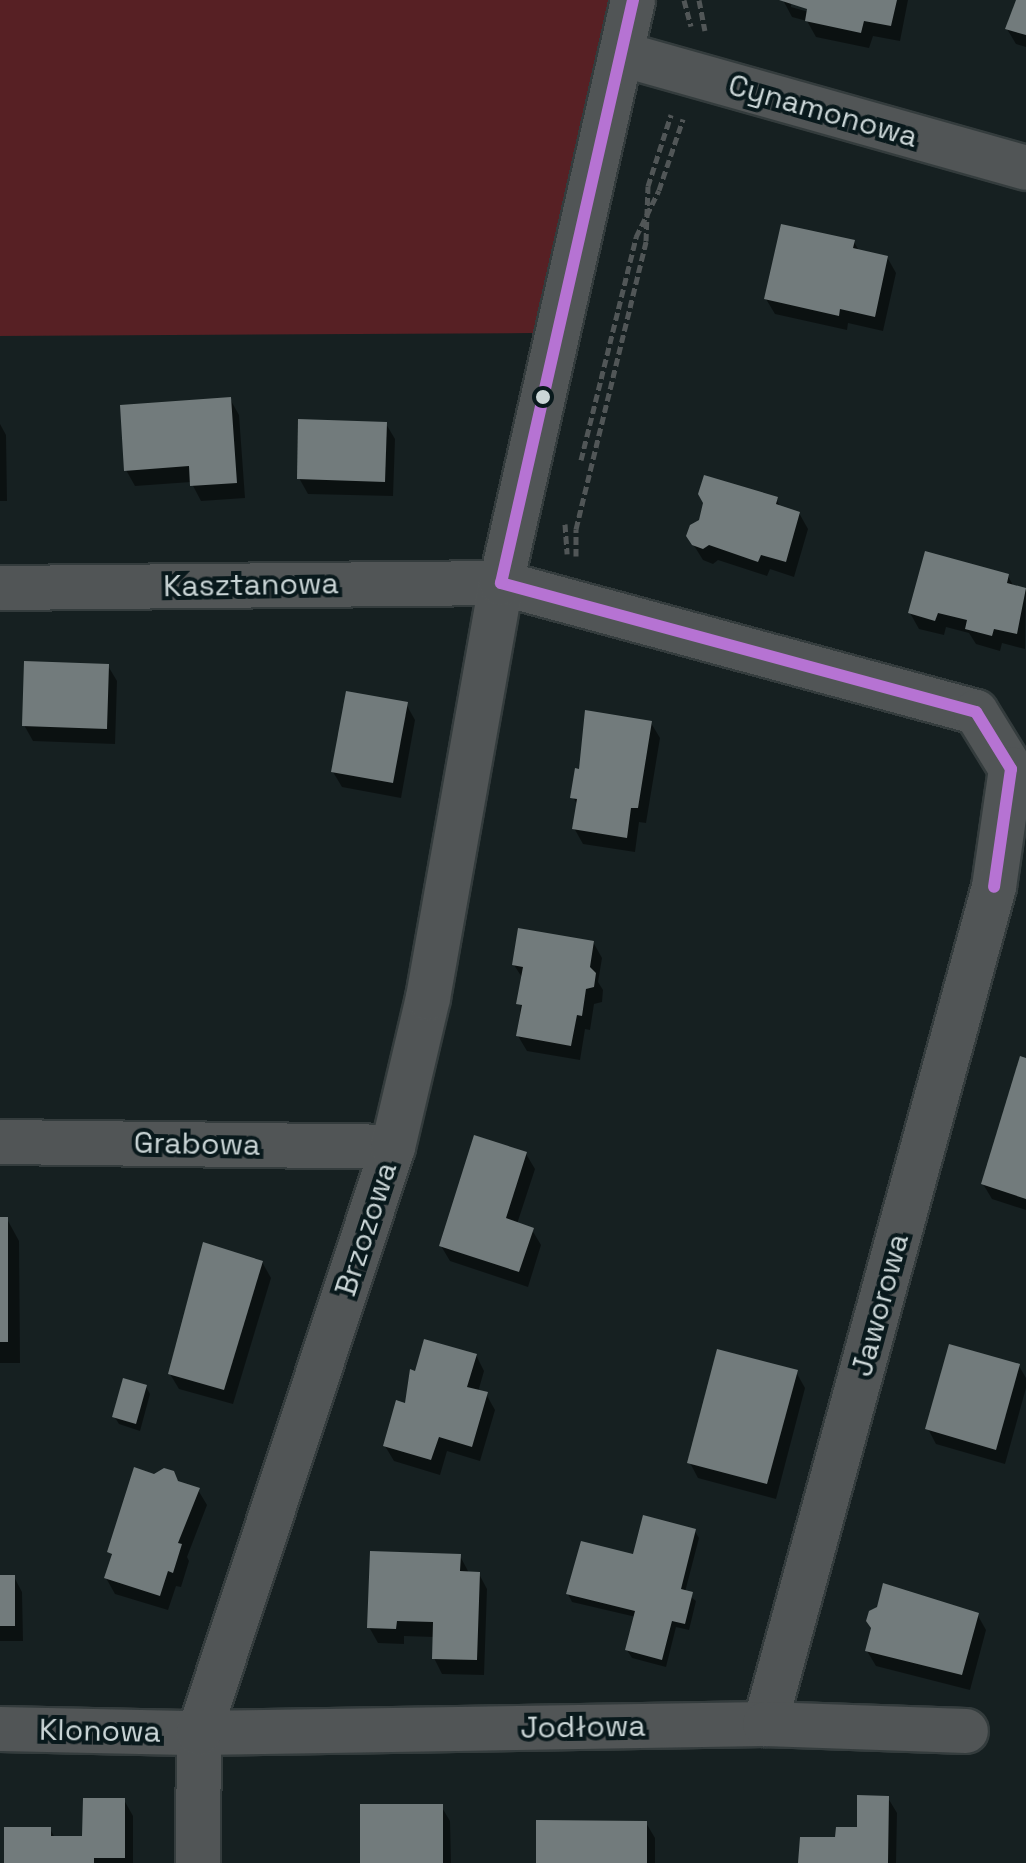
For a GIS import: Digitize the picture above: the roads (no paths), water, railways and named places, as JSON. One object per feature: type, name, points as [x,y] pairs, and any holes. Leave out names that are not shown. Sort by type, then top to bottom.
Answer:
[{"type":"street","name":"Brzozowa","points":[[198,1863],[199,1733],[393,1147],[428,998],[501,583],[633,0]]},
{"type":"street","name":"Cynamonowa","points":[[621,54],[1026,168]]},
{"type":"street","name":"Kasztanowa","points":[[0,588],[572,581]]},
{"type":"street","name":"Jaworowa","points":[[572,581],[976,712],[1011,769],[1010,893],[765,1724]]},
{"type":"street","name":"Grabowa","points":[[0,1142],[393,1147]]},
{"type":"street","name":"Jodłowa","points":[[199,1733],[765,1724],[966,1731]]},
{"type":"street","name":"Klonowa","points":[[0,1729],[199,1733]]}]
